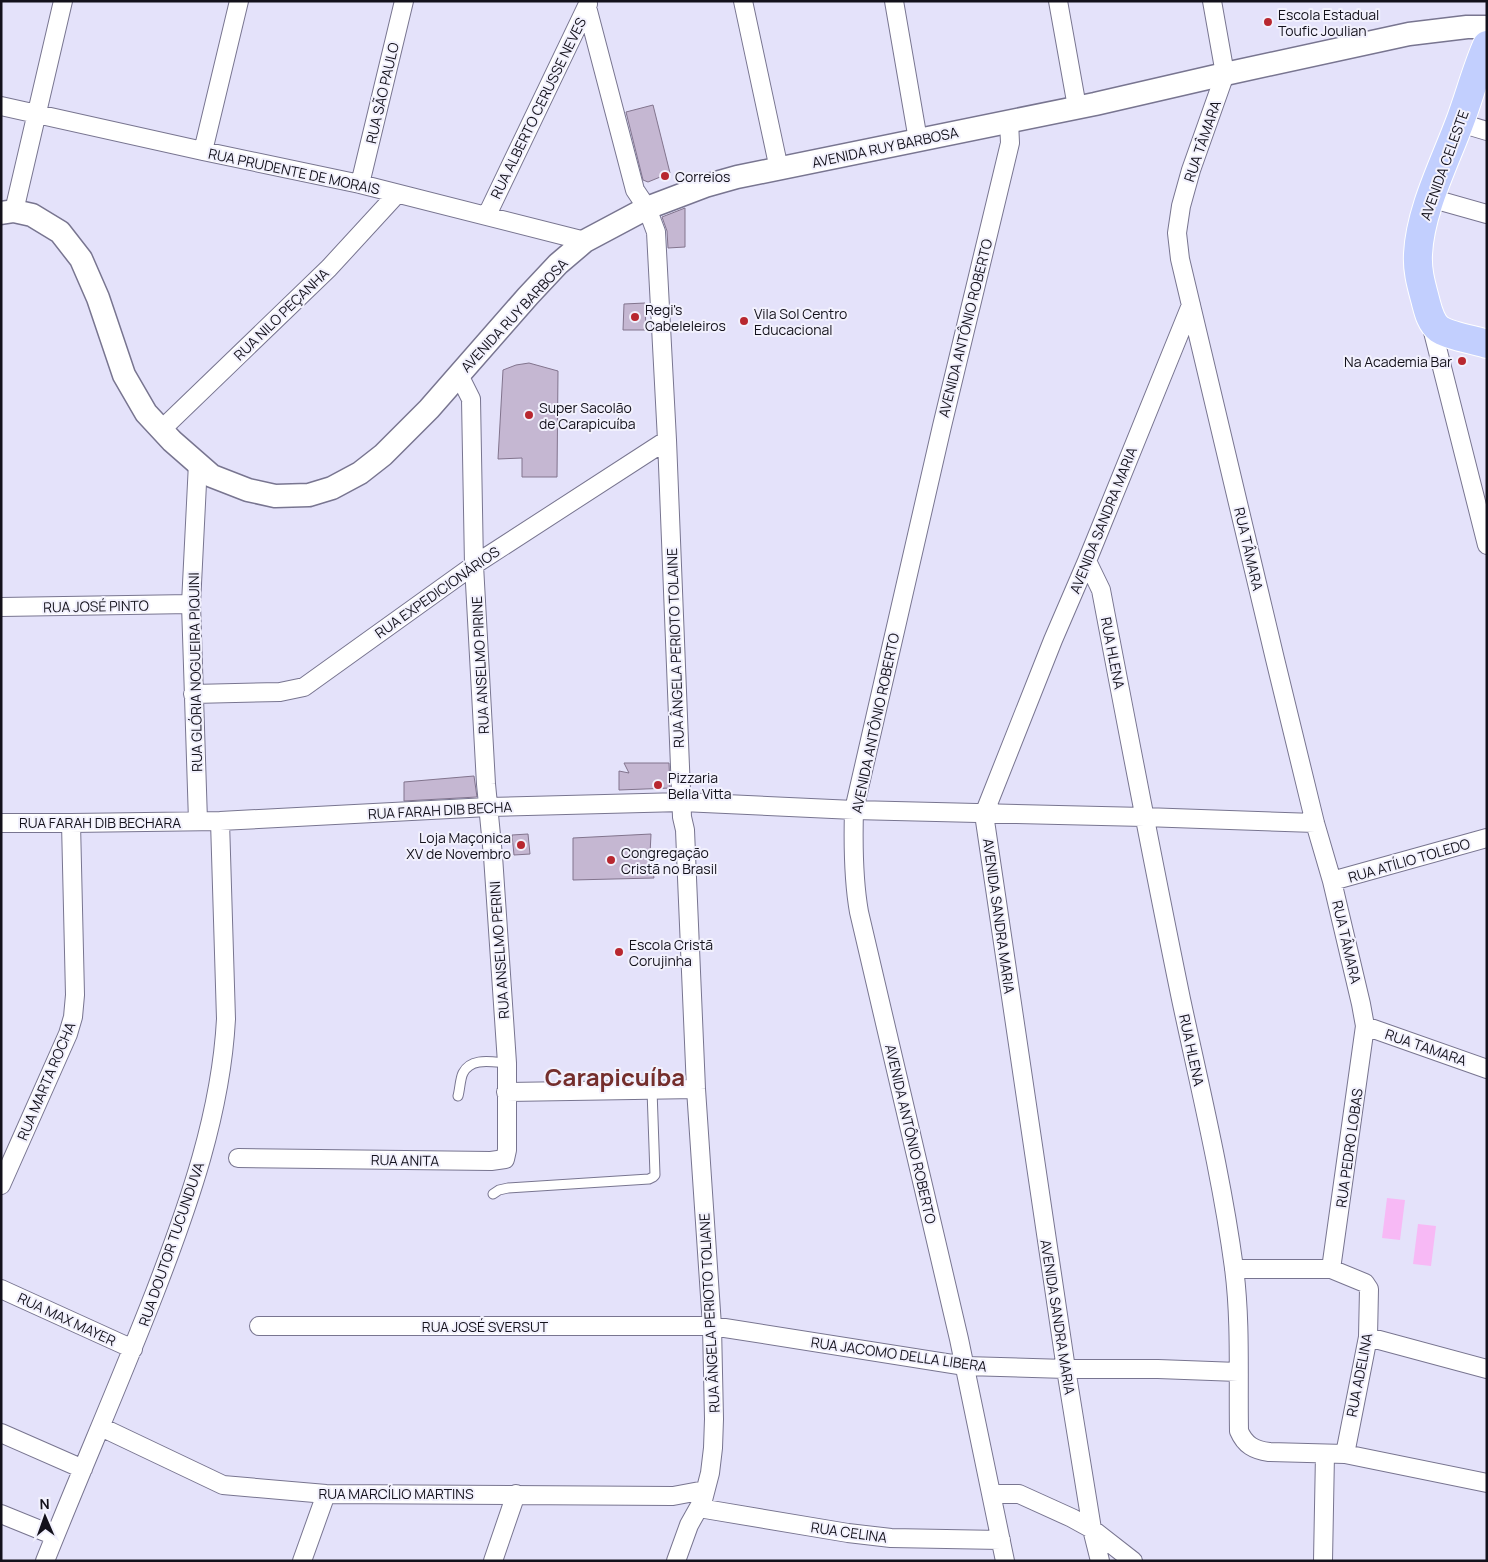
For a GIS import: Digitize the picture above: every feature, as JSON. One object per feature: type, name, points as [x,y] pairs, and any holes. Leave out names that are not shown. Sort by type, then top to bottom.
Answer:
[{"type":"main road","name":"AVENIDA CELESTE","points":[[1476,340],[1440,330],[1430,317],[1420,282],[1418,256],[1419,240],[1430,198],[1460,123],[1487,45]]},
{"type":"street","points":[[7,212],[37,114],[63,1]]},
{"type":"street","points":[[203,151],[239,1]]},
{"type":"street","name":"RUA SÃO PAULO","points":[[360,184],[404,1]]},
{"type":"street","points":[[743,1],[779,169]]},
{"type":"street","points":[[894,1],[918,140]]},
{"type":"street","points":[[1058,1],[1077,107]]},
{"type":"street","points":[[1212,1],[1225,74]]},
{"type":"street","name":"RUA ÂNGELA PERIOTO TOLAINE","points":[[588,4],[634,190],[647,208],[656,232],[682,802],[688,878],[696,1089]]},
{"type":"street","name":"RUA ALBERTO CERUSSE NEVES","points":[[487,215],[588,4]]},
{"type":"street","name":"AVENIDA RUY BARBOSA","points":[[7,212],[32,215],[60,232],[81,260],[98,298],[124,375],[146,413],[172,441],[212,476],[248,490],[275,496],[309,495],[332,488],[360,473],[383,455],[429,409],[558,264],[585,241],[647,208],[704,186],[737,177],[1077,107],[1409,34],[1467,27],[1487,28]]},
{"type":"street","name":"RUA TÂMARA","points":[[1225,74],[1191,170],[1181,206],[1178,233],[1180,259],[1315,823],[1332,881],[1365,1026]]},
{"type":"street","name":"RUA PRUDENTE DE MORAIS","points":[[1,106],[360,184],[585,241]]},
{"type":"street","name":"AVENIDA ANTÔNIO ROBERTO","points":[[1005,1561],[965,1366],[859,912],[853,865],[854,810],[942,426],[1010,143],[1009,121]]},
{"type":"street","points":[[1460,123],[1487,131]]},
{"type":"street","name":"RUA NILO PEÇANHA","points":[[161,430],[329,268],[398,194]]},
{"type":"street","points":[[1430,198],[1487,214]]},
{"type":"street","name":"AVENIDA SANDRA MARIA","points":[[1100,1561],[1092,1529],[1066,1370],[984,814],[1053,640],[1191,305]]},
{"type":"street","name":"AVENIDA CELESTE","points":[[1430,317],[1487,545]]},
{"type":"street","name":"AVENIDA CELESTE","points":[[1445,372],[1445,362],[1449,346],[1457,339],[1476,340]]},
{"type":"street","name":"RUA ANSELMO PIRINE","points":[[459,375],[470,398],[474,565],[488,807]]},
{"type":"street","name":"RUA EXPEDICIONÁRIOS","points":[[194,694],[280,692],[304,686],[474,565],[666,440]]},
{"type":"street","name":"RUA GLÓRIA NOGUEIRA PIQUINI","points":[[198,464],[190,604],[198,821]]},
{"type":"street","name":"RUA HLENA","points":[[1086,562],[1101,590],[1144,816],[1223,1200],[1234,1269],[1239,1333],[1239,1431],[1246,1443],[1258,1451],[1345,1454],[1479,1481]]},
{"type":"street","name":"RUA JOSÉ PINTO","points":[[1,607],[190,604]]},
{"type":"street","name":"RUA FARAH DIB BECHA","points":[[198,821],[488,807],[682,802],[854,810],[1144,816],[1315,823]]},
{"type":"street","name":"RUA ANSELMO PERINI","points":[[488,807],[507,1063],[506,1092]]},
{"type":"street","name":"RUA FARAH DIB BECHARA","points":[[1,823],[71,824],[198,821]]},
{"type":"street","name":"RUA DOUTOR TUCUNDUVA","points":[[45,1561],[133,1349],[186,1208],[200,1163],[219,1086],[226,1019],[220,821]]},
{"type":"street","name":"RUA MARTA ROCHA","points":[[1,1185],[68,1034],[73,1017],[75,995],[71,824]]},
{"type":"street","name":"RUA ATÍLIO TOLEDO","points":[[1332,881],[1487,838]]},
{"type":"street","name":"RUA TAMARA","points":[[1365,1026],[1487,1068]]},
{"type":"street","name":"RUA PEDRO LOBAS","points":[[1331,1269],[1365,1026]]},
{"type":"street","points":[[506,1092],[696,1089]]},
{"type":"street","name":"RUA ÂNGELA PERIOTO TOLIANE","points":[[676,1561],[689,1525],[703,1500],[710,1473],[713,1448],[712,1326],[696,1089]]},
{"type":"street","name":"RUA ANITA","points":[[238,1158],[491,1161],[506,1159],[506,1092]]},
{"type":"street","points":[[1234,1269],[1331,1269]]},
{"type":"street","name":"RUA ADELINA","points":[[1331,1269],[1365,1283],[1369,1289],[1370,1297],[1368,1337],[1345,1454]]},
{"type":"street","name":"RUA MAX MAYER","points":[[1,1289],[133,1349]]},
{"type":"street","name":"RUA JOSÉ SVERSUT","points":[[259,1326],[712,1326]]},
{"type":"street","name":"RUA JACOMO DELLA LIBERA","points":[[712,1326],[965,1366],[1066,1370],[1158,1369],[1238,1372]]},
{"type":"street","points":[[1368,1337],[1487,1369]]},
{"type":"street","name":"RUA MARCÍLIO MARTINS","points":[[100,1427],[223,1485],[326,1494],[673,1496],[705,1490]]},
{"type":"street","points":[[1,1433],[84,1469]]},
{"type":"street","points":[[1323,1561],[1325,1454]]},
{"type":"street","points":[[1479,1481],[1487,1468]]},
{"type":"street","points":[[302,1561],[326,1494]]},
{"type":"street","points":[[493,1561],[516,1494]]},
{"type":"street","points":[[991,1494],[1019,1494],[1072,1518],[1092,1529],[1133,1561]]},
{"type":"street","name":"RUA CELINA","points":[[699,1508],[848,1533],[891,1538],[1001,1540]]},
{"type":"street","points":[[1,1514],[55,1536]]},
{"type":"lane","points":[[458,1096],[462,1074],[467,1067],[474,1063],[507,1063]]},
{"type":"lane","points":[[493,1194],[508,1188],[649,1179],[654,1177],[652,1090]]},
{"type":"shaded area","points":[[1387,1198],[1405,1200],[1400,1240],[1382,1238]]},
{"type":"shaded area","points":[[1418,1224],[1436,1226],[1431,1266],[1413,1264]]},
{"type":"building","points":[[653,105],[670,173],[648,182],[643,180],[626,112]]},
{"type":"building","points":[[685,208],[685,247],[668,248],[667,231],[662,217]]},
{"type":"building","name":"Regi's Cabeleleiros","points":[[645,303],[646,330],[623,330],[624,304]]},
{"type":"building","name":"Super Sacolão de Carapicuíba","points":[[529,363],[558,371],[557,477],[522,477],[522,458],[498,459],[503,370]]},
{"type":"building","points":[[624,763],[669,763],[670,788],[619,790],[619,771],[629,773]]},
{"type":"building","points":[[474,776],[477,797],[404,801],[404,782]]},
{"type":"building","name":"Loja Maçonica XV de Novembro","points":[[528,834],[530,854],[514,855],[512,835]]},
{"type":"building","name":"Congregação Cristã no Brasil","points":[[651,834],[650,854],[654,878],[573,880],[573,838]]},
{"type":"place","name":"Escola Estadual Toufic Joulian","points":[[1268,22]]},
{"type":"place","name":"Correios","points":[[665,176]]},
{"type":"place","name":"Regi's Cabeleleiros","points":[[635,317]]},
{"type":"place","name":"Vila Sol Centro Educacional","points":[[744,321]]},
{"type":"place","name":"Na Academia Bar","points":[[1462,361]]},
{"type":"place","name":"Super Sacolão de Carapicuíba","points":[[529,415]]},
{"type":"place","name":"Pizzaria Bella Vitta","points":[[658,785]]},
{"type":"place","name":"Loja Maçonica XV de Novembro","points":[[521,845]]},
{"type":"place","name":"Congregação Cristã no Brasil","points":[[611,860]]},
{"type":"place","name":"Escola Cristã Corujinha","points":[[619,952]]},
{"type":"district","name":"Carapicuíba","points":[[615,1076]]}]
